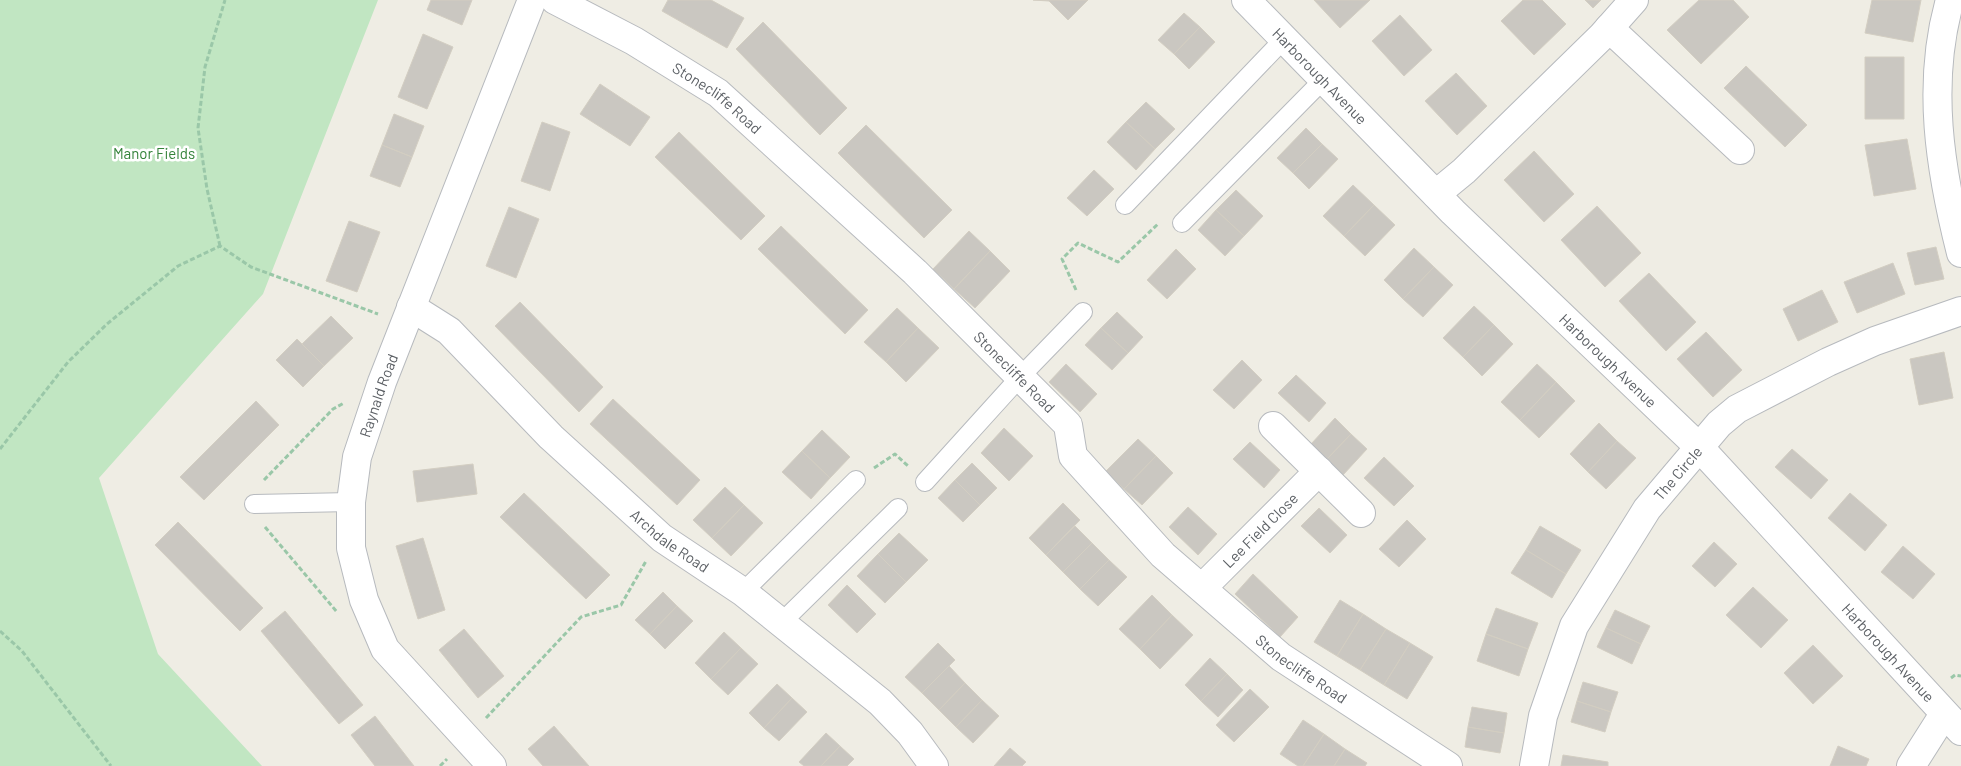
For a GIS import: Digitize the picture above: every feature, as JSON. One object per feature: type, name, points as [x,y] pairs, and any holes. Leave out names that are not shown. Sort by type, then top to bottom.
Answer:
[{"type":"street","name":"Raynald Road","points":[[492,766],[385,649],[364,600],[351,548],[351,502],[357,457],[407,315],[532,0]]},
{"type":"street","name":"Stonecliffe Road","points":[[555,0],[634,41],[718,93],[915,272],[1068,425],[1073,456],[1163,554],[1281,657],[1448,766]]},
{"type":"street","name":"Harborough Avenue","points":[[1246,0],[1436,194],[1700,448],[1952,722]]},
{"type":"street","points":[[1436,194],[1464,172],[1609,28],[1634,0]]},
{"type":"street","points":[[1950,0],[1936,84],[1938,133],[1947,190],[1961,253]]},
{"type":"street","points":[[1609,28],[1740,150]]},
{"type":"street","name":"The Circle","points":[[1534,766],[1543,716],[1574,626],[1647,509],[1719,424],[1737,409],[1785,383],[1875,341],[1961,311]]},
{"type":"street","name":"Archdale Road","points":[[407,315],[449,331],[551,437],[662,538],[743,592],[880,702],[910,733],[934,766]]},
{"type":"street","points":[[1273,426],[1361,513]]},
{"type":"street","name":"Lee Field Close","points":[[1202,588],[1319,471]]},
{"type":"street","points":[[1911,766],[1952,722]]},
{"type":"lane","points":[[1125,206],[1284,39]]},
{"type":"lane","points":[[1182,223],[1323,80]]},
{"type":"lane","points":[[925,482],[1020,377],[1083,312]]},
{"type":"lane","points":[[743,592],[856,480]]},
{"type":"lane","points":[[254,504],[351,502]]},
{"type":"lane","points":[[781,623],[898,508]]},
{"type":"path","points":[[225,0],[205,67],[198,128],[207,189],[220,246],[251,267],[407,315]]},
{"type":"path","points":[[1072,280],[1062,260],[1078,243],[1118,262],[1161,221],[1182,223]]},
{"type":"path","points":[[0,450],[68,362],[107,324],[178,266],[220,246]]},
{"type":"path","points":[[856,480],[895,454],[925,482]]},
{"type":"path","points":[[466,739],[581,617],[621,605],[632,582],[662,538]]},
{"type":"path","points":[[0,632],[22,651],[111,766]]},
{"type":"green space","name":"Manor Fields","points":[[0,0],[378,0],[263,294],[99,478],[158,654],[262,766],[0,766]]},
{"type":"building","points":[[431,0],[472,0],[462,25],[427,10]]},
{"type":"building","points":[[668,0],[711,0],[744,18],[727,48],[662,11]]},
{"type":"building","points":[[1033,0],[1088,0],[1068,20],[1049,1]]},
{"type":"building","points":[[1314,0],[1370,0],[1340,28]]},
{"type":"building","points":[[1523,0],[1542,0],[1566,24],[1534,55],[1501,21]]},
{"type":"building","points":[[1585,0],[1601,0],[1593,8]]},
{"type":"building","points":[[1699,0],[1733,0],[1749,17],[1701,64],[1667,30]]},
{"type":"building","points":[[1872,0],[1921,0],[1913,42],[1865,33]]},
{"type":"building","points":[[1184,13],[1200,27],[1174,54],[1158,40]]},
{"type":"building","points":[[1400,15],[1432,50],[1404,76],[1372,41]]},
{"type":"building","points":[[763,22],[847,108],[820,135],[736,49]]},
{"type":"building","points":[[1200,27],[1215,42],[1189,69],[1174,54]]},
{"type":"building","points":[[423,34],[453,47],[427,109],[398,97]]},
{"type":"building","points":[[1865,57],[1904,57],[1904,119],[1865,119]]},
{"type":"building","points":[[1746,66],[1807,125],[1785,147],[1724,88]]},
{"type":"building","points":[[1456,73],[1487,106],[1457,135],[1425,101]]},
{"type":"building","points":[[600,84],[650,117],[630,146],[580,114]]},
{"type":"building","points":[[1146,102],[1175,129],[1155,149],[1126,122]]},
{"type":"building","points":[[394,114],[424,126],[412,157],[382,145]]},
{"type":"building","points":[[542,122],[570,132],[550,191],[521,181]]},
{"type":"building","points":[[1126,122],[1155,149],[1136,170],[1107,142]]},
{"type":"building","points":[[866,125],[952,210],[924,238],[838,153]]},
{"type":"building","points":[[1306,128],[1322,144],[1293,173],[1277,158]]},
{"type":"building","points":[[679,132],[765,216],[741,240],[655,157]]},
{"type":"building","points":[[1907,139],[1916,189],[1874,196],[1865,145]]},
{"type":"building","points":[[1322,144],[1338,159],[1309,189],[1293,173]]},
{"type":"building","points":[[382,145],[412,157],[400,187],[370,176]]},
{"type":"building","points":[[1534,151],[1574,194],[1544,222],[1504,180]]},
{"type":"building","points":[[1094,170],[1114,189],[1087,216],[1067,198]]},
{"type":"building","points":[[1353,185],[1374,205],[1344,236],[1323,216]]},
{"type":"building","points":[[1236,190],[1263,216],[1244,236],[1216,210]]},
{"type":"building","points":[[1374,205],[1395,225],[1365,256],[1344,236]]},
{"type":"building","points":[[1597,206],[1641,253],[1605,287],[1561,240]]},
{"type":"building","points":[[509,207],[539,219],[516,278],[486,266]]},
{"type":"building","points":[[1216,210],[1244,236],[1225,256],[1198,230]]},
{"type":"building","points":[[349,221],[380,232],[357,292],[326,281]]},
{"type":"building","points":[[781,226],[868,310],[845,334],[758,249]]},
{"type":"building","points":[[969,231],[990,251],[954,289],[933,269]]},
{"type":"building","points":[[1936,247],[1944,279],[1915,285],[1907,253]]},
{"type":"building","points":[[1414,248],[1434,267],[1403,299],[1384,280]]},
{"type":"building","points":[[1176,249],[1196,269],[1167,299],[1147,280]]},
{"type":"building","points":[[990,251],[1010,271],[975,308],[954,289]]},
{"type":"building","points":[[1893,263],[1905,294],[1857,313],[1844,282]]},
{"type":"building","points":[[1434,267],[1453,285],[1423,317],[1403,299]]},
{"type":"building","points":[[1649,273],[1696,322],[1666,351],[1619,301]]},
{"type":"building","points":[[1822,290],[1838,322],[1798,341],[1783,309]]},
{"type":"building","points":[[520,302],[603,387],[579,412],[495,326]]},
{"type":"building","points":[[1474,306],[1494,325],[1463,357],[1443,338]]},
{"type":"building","points":[[897,308],[918,328],[886,362],[864,342]]},
{"type":"building","points":[[1117,312],[1143,337],[1128,353],[1101,328]]},
{"type":"building","points":[[331,316],[353,338],[324,366],[302,344]]},
{"type":"building","points":[[1494,325],[1513,344],[1482,376],[1463,357]]},
{"type":"building","points":[[918,328],[939,348],[906,382],[886,362]]},
{"type":"building","points":[[1101,328],[1128,353],[1112,370],[1085,345]]},
{"type":"building","points":[[1706,332],[1742,370],[1713,397],[1677,359]]},
{"type":"building","points":[[297,339],[324,366],[303,387],[276,360]]},
{"type":"building","points":[[1944,352],[1953,398],[1919,405],[1910,359]]},
{"type":"building","points":[[1242,360],[1262,380],[1234,409],[1213,390]]},
{"type":"building","points":[[1066,364],[1097,394],[1080,412],[1049,382]]},
{"type":"building","points":[[1537,364],[1556,382],[1520,420],[1501,402]]},
{"type":"building","points":[[1296,375],[1326,403],[1309,422],[1278,393]]},
{"type":"building","points":[[1556,382],[1575,401],[1539,438],[1520,420]]},
{"type":"building","points":[[613,399],[700,480],[677,505],[590,424]]},
{"type":"building","points":[[256,401],[279,425],[204,500],[180,477]]},
{"type":"building","points":[[1335,418],[1351,434],[1327,459],[1311,444]]},
{"type":"building","points":[[1599,423],[1617,441],[1588,472],[1570,454]]},
{"type":"building","points":[[1004,428],[1033,456],[1009,481],[981,453]]},
{"type":"building","points":[[822,430],[850,457],[830,478],[802,451]]},
{"type":"building","points":[[1351,434],[1367,449],[1343,475],[1327,459]]},
{"type":"building","points":[[1138,439],[1156,456],[1124,489],[1106,471]]},
{"type":"building","points":[[1617,441],[1636,458],[1606,489],[1588,472]]},
{"type":"building","points":[[1250,442],[1280,470],[1264,488],[1233,459]]},
{"type":"building","points":[[1792,449],[1828,480],[1811,499],[1775,467]]},
{"type":"building","points":[[802,451],[830,478],[811,499],[782,472]]},
{"type":"building","points":[[1156,456],[1173,473],[1142,505],[1124,489]]},
{"type":"building","points":[[1384,457],[1414,486],[1394,506],[1364,478]]},
{"type":"building","points":[[972,463],[997,488],[980,505],[955,480]]},
{"type":"building","points":[[473,464],[477,494],[417,502],[413,471]]},
{"type":"building","points":[[955,480],[980,505],[963,522],[938,498]]},
{"type":"building","points":[[725,487],[744,505],[712,538],[693,520]]},
{"type":"building","points":[[524,493],[610,575],[586,599],[500,517]]},
{"type":"building","points":[[1850,493],[1887,525],[1865,551],[1828,518]]},
{"type":"building","points":[[1063,503],[1080,520],[1046,555],[1029,538]]},
{"type":"building","points":[[744,505],[763,523],[731,556],[712,538]]},
{"type":"building","points":[[1188,507],[1217,534],[1198,555],[1169,527]]},
{"type":"building","points":[[1319,508],[1347,535],[1330,553],[1301,526]]},
{"type":"building","points":[[1407,520],[1426,539],[1399,567],[1379,549]]},
{"type":"building","points":[[178,522],[263,608],[240,631],[155,545]]},
{"type":"building","points":[[1075,526],[1092,543],[1063,572],[1046,555]]},
{"type":"building","points":[[1540,526],[1581,550],[1566,574],[1526,550]]},
{"type":"building","points":[[899,533],[928,560],[906,582],[878,554]]},
{"type":"building","points":[[423,538],[445,610],[418,619],[396,546]]},
{"type":"building","points":[[1714,542],[1737,564],[1715,587],[1692,566]]},
{"type":"building","points":[[1092,543],[1109,560],[1080,589],[1063,572]]},
{"type":"building","points":[[1903,546],[1935,574],[1913,599],[1881,572]]},
{"type":"building","points":[[1526,550],[1566,574],[1552,598],[1511,573]]},
{"type":"building","points":[[878,554],[906,582],[885,603],[857,576]]},
{"type":"building","points":[[1109,560],[1127,577],[1098,606],[1080,589]]},
{"type":"building","points":[[1253,574],[1298,617],[1280,637],[1235,594]]},
{"type":"building","points":[[847,585],[876,614],[857,633],[828,605]]},
{"type":"building","points":[[1753,587],[1788,620],[1761,648],[1726,615]]},
{"type":"building","points":[[663,592],[677,606],[650,634],[635,620]]},
{"type":"building","points":[[1152,595],[1172,615],[1140,649],[1119,629]]},
{"type":"building","points":[[1340,600],[1363,614],[1337,656],[1314,642]]},
{"type":"building","points":[[677,606],[693,621],[665,649],[650,634]]},
{"type":"building","points":[[1496,608],[1538,623],[1528,649],[1486,634]]},
{"type":"building","points":[[1615,610],[1650,626],[1641,644],[1606,628]]},
{"type":"building","points":[[285,611],[363,705],[339,724],[261,631]]},
{"type":"building","points":[[1363,614],[1386,629],[1360,670],[1337,656]]},
{"type":"building","points":[[1172,615],[1193,635],[1160,669],[1140,649]]},
{"type":"building","points":[[1606,628],[1641,644],[1632,664],[1597,647]]},
{"type":"building","points":[[464,629],[504,676],[478,698],[439,650]]},
{"type":"building","points":[[1386,629],[1410,643],[1384,685],[1360,670]]},
{"type":"building","points":[[724,632],[741,648],[711,679],[695,663]]},
{"type":"building","points":[[1486,634],[1528,649],[1519,676],[1477,661]]},
{"type":"building","points":[[938,643],[955,660],[922,693],[905,677]]},
{"type":"building","points":[[1410,643],[1433,657],[1407,699],[1384,685]]},
{"type":"building","points":[[1813,645],[1843,676],[1813,704],[1784,673]]},
{"type":"building","points":[[741,648],[758,664],[728,695],[711,679]]},
{"type":"building","points":[[1210,658],[1227,674],[1201,701],[1185,685]]},
{"type":"building","points":[[949,666],[965,683],[939,710],[922,693]]},
{"type":"building","points":[[1227,674],[1243,690],[1218,717],[1201,701]]},
{"type":"building","points":[[1583,682],[1618,692],[1611,712],[1577,701]]},
{"type":"building","points":[[965,683],[982,700],[956,727],[939,710]]},
{"type":"building","points":[[777,684],[792,698],[764,728],[749,713]]},
{"type":"building","points":[[1250,689],[1269,707],[1234,742],[1216,725]]},
{"type":"building","points":[[792,698],[807,712],[779,741],[764,728]]},
{"type":"building","points":[[982,700],[999,716],[973,743],[956,727]]},
{"type":"building","points":[[1577,701],[1611,712],[1605,732],[1571,722]]},
{"type":"building","points":[[1472,707],[1507,713],[1504,733],[1468,727]]},
{"type":"building","points":[[375,716],[414,766],[375,766],[351,735]]},
{"type":"building","points":[[1303,720],[1324,734],[1303,766],[1298,766],[1280,754]]},
{"type":"building","points":[[554,726],[589,766],[543,766],[528,749]]},
{"type":"building","points":[[1468,727],[1504,733],[1500,753],[1465,747]]},
{"type":"building","points":[[826,733],[840,746],[821,766],[804,766],[799,762]]},
{"type":"building","points":[[1324,734],[1345,749],[1334,766],[1303,766]]},
{"type":"building","points":[[840,746],[854,759],[847,766],[821,766]]},
{"type":"building","points":[[1838,746],[1869,759],[1866,766],[1830,766]]},
{"type":"building","points":[[1010,748],[1026,762],[1022,766],[994,766]]},
{"type":"building","points":[[1345,749],[1367,763],[1365,766],[1334,766]]},
{"type":"building","points":[[1563,755],[1608,762],[1608,766],[1561,766]]}]
